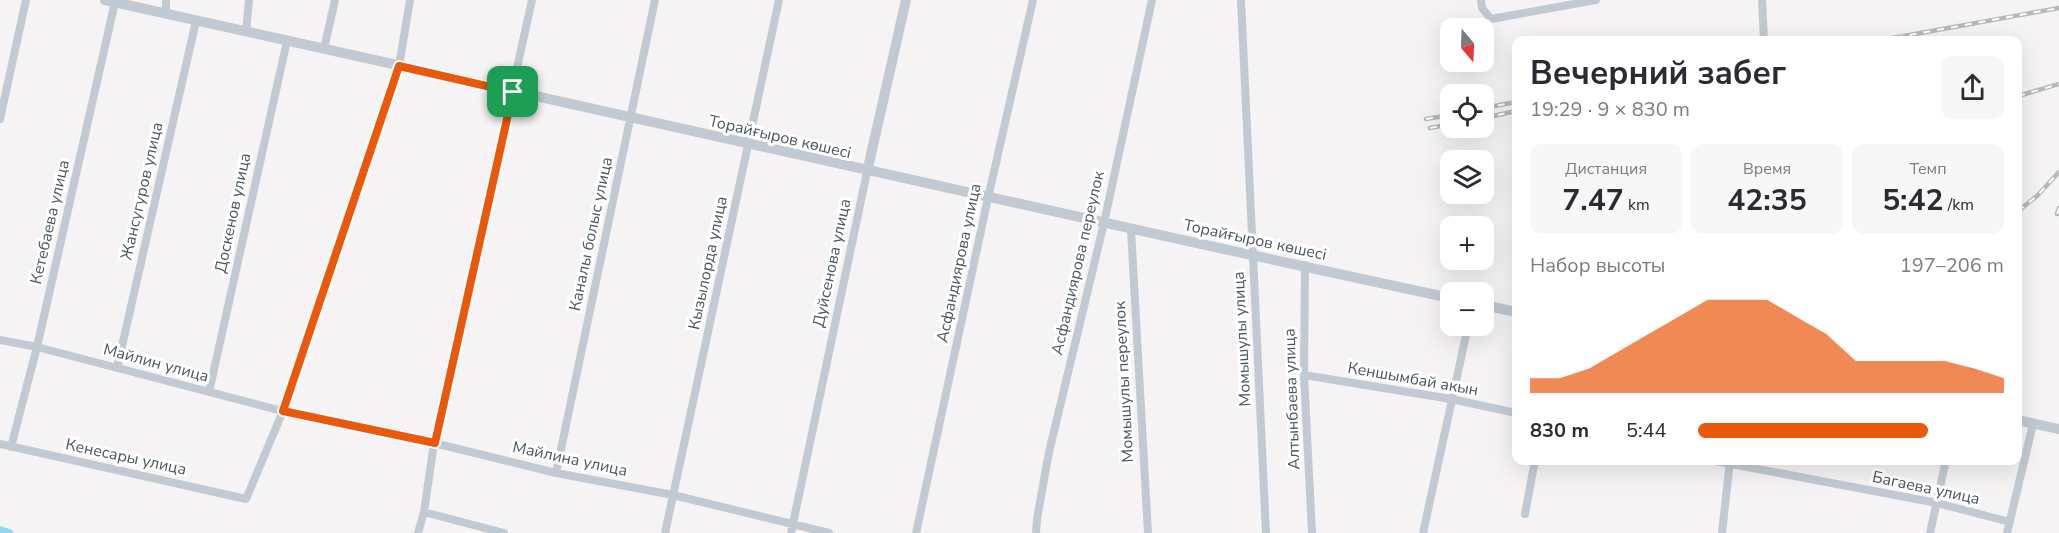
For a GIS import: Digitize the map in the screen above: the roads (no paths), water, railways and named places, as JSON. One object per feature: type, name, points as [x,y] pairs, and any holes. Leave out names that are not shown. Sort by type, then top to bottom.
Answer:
[{"type":"street","points":[[0,119],[26,0]]},
{"type":"street","points":[[166,0],[166,14]]},
{"type":"street","points":[[246,32],[249,0]]},
{"type":"street","points":[[324,49],[335,0]]},
{"type":"street","points":[[283,411],[399,66],[410,0]]},
{"type":"street","points":[[418,533],[424,512],[435,443],[532,0]]},
{"type":"street","name":"Каналы болыс улица","points":[[556,474],[655,0]]},
{"type":"street","name":"Кызылорда улица","points":[[666,533],[779,0]]},
{"type":"street","name":"Дуйсенова улица","points":[[792,529],[867,172],[906,0]]},
{"type":"street","name":"Асфандиярова улица","points":[[916,533],[1033,0]]},
{"type":"street","name":"Асфандиярова переулок","points":[[1036,533],[1049,452],[1104,223],[1152,0]]},
{"type":"street","name":"Момышулы улица","points":[[1241,0],[1266,533]]},
{"type":"street","points":[[1481,0],[1482,8],[1491,19],[1596,0]]},
{"type":"street","points":[[1762,0],[1764,36]]},
{"type":"street","name":"Торайғыров көшесі","points":[[110,1],[867,172],[1440,296]]},
{"type":"street","name":"Кетебаева улица","points":[[11,447],[37,347],[110,1]]},
{"type":"street","name":"Жансугуров улица","points":[[117,368],[196,21]]},
{"type":"street","name":"Доскенов улица","points":[[209,392],[287,41]]},
{"type":"street","name":"Момышулы переулок","points":[[1131,229],[1148,533]]},
{"type":"street","name":"Алтынбаева улица","points":[[1305,265],[1304,375],[1312,533]]},
{"type":"street","points":[[1494,307],[1512,311]]},
{"type":"street","points":[[1423,533],[1466,336]]},
{"type":"street","name":"Майлин улица","points":[[0,340],[37,347],[305,417]]},
{"type":"street","name":"Кеншымбай акын","points":[[1304,375],[1451,399],[1512,412]]},
{"type":"street","name":"Кенесары улица","points":[[0,444],[246,499],[283,411]]},
{"type":"street","name":"Майлина улица","points":[[305,417],[435,443],[556,474],[673,495],[792,529],[830,533]]},
{"type":"street","points":[[2022,421],[2059,429]]},
{"type":"street","points":[[2007,533],[2034,424]]},
{"type":"street","points":[[1525,514],[1534,465]]},
{"type":"street","points":[[1722,533],[1730,465]]},
{"type":"street","name":"Багаева улица","points":[[1740,465],[1937,503],[2010,522]]},
{"type":"street","points":[[1930,533],[1945,465]]},
{"type":"street","points":[[424,512],[504,533]]},
{"type":"waterway","points":[[0,530],[9,533]]},
{"type":"railway","points":[[1904,36],[2059,8]]},
{"type":"railway","points":[[2022,95],[2059,84]]},
{"type":"railway","points":[[1494,106],[1512,103]]},
{"type":"railway","points":[[1494,116],[1512,112]]},
{"type":"railway","points":[[1426,119],[1440,117]]},
{"type":"railway","points":[[1430,128],[1440,126]]},
{"type":"railway","points":[[2022,208],[2037,196],[2059,172]]},
{"type":"railway","points":[[2057,214],[2059,208]]}]
